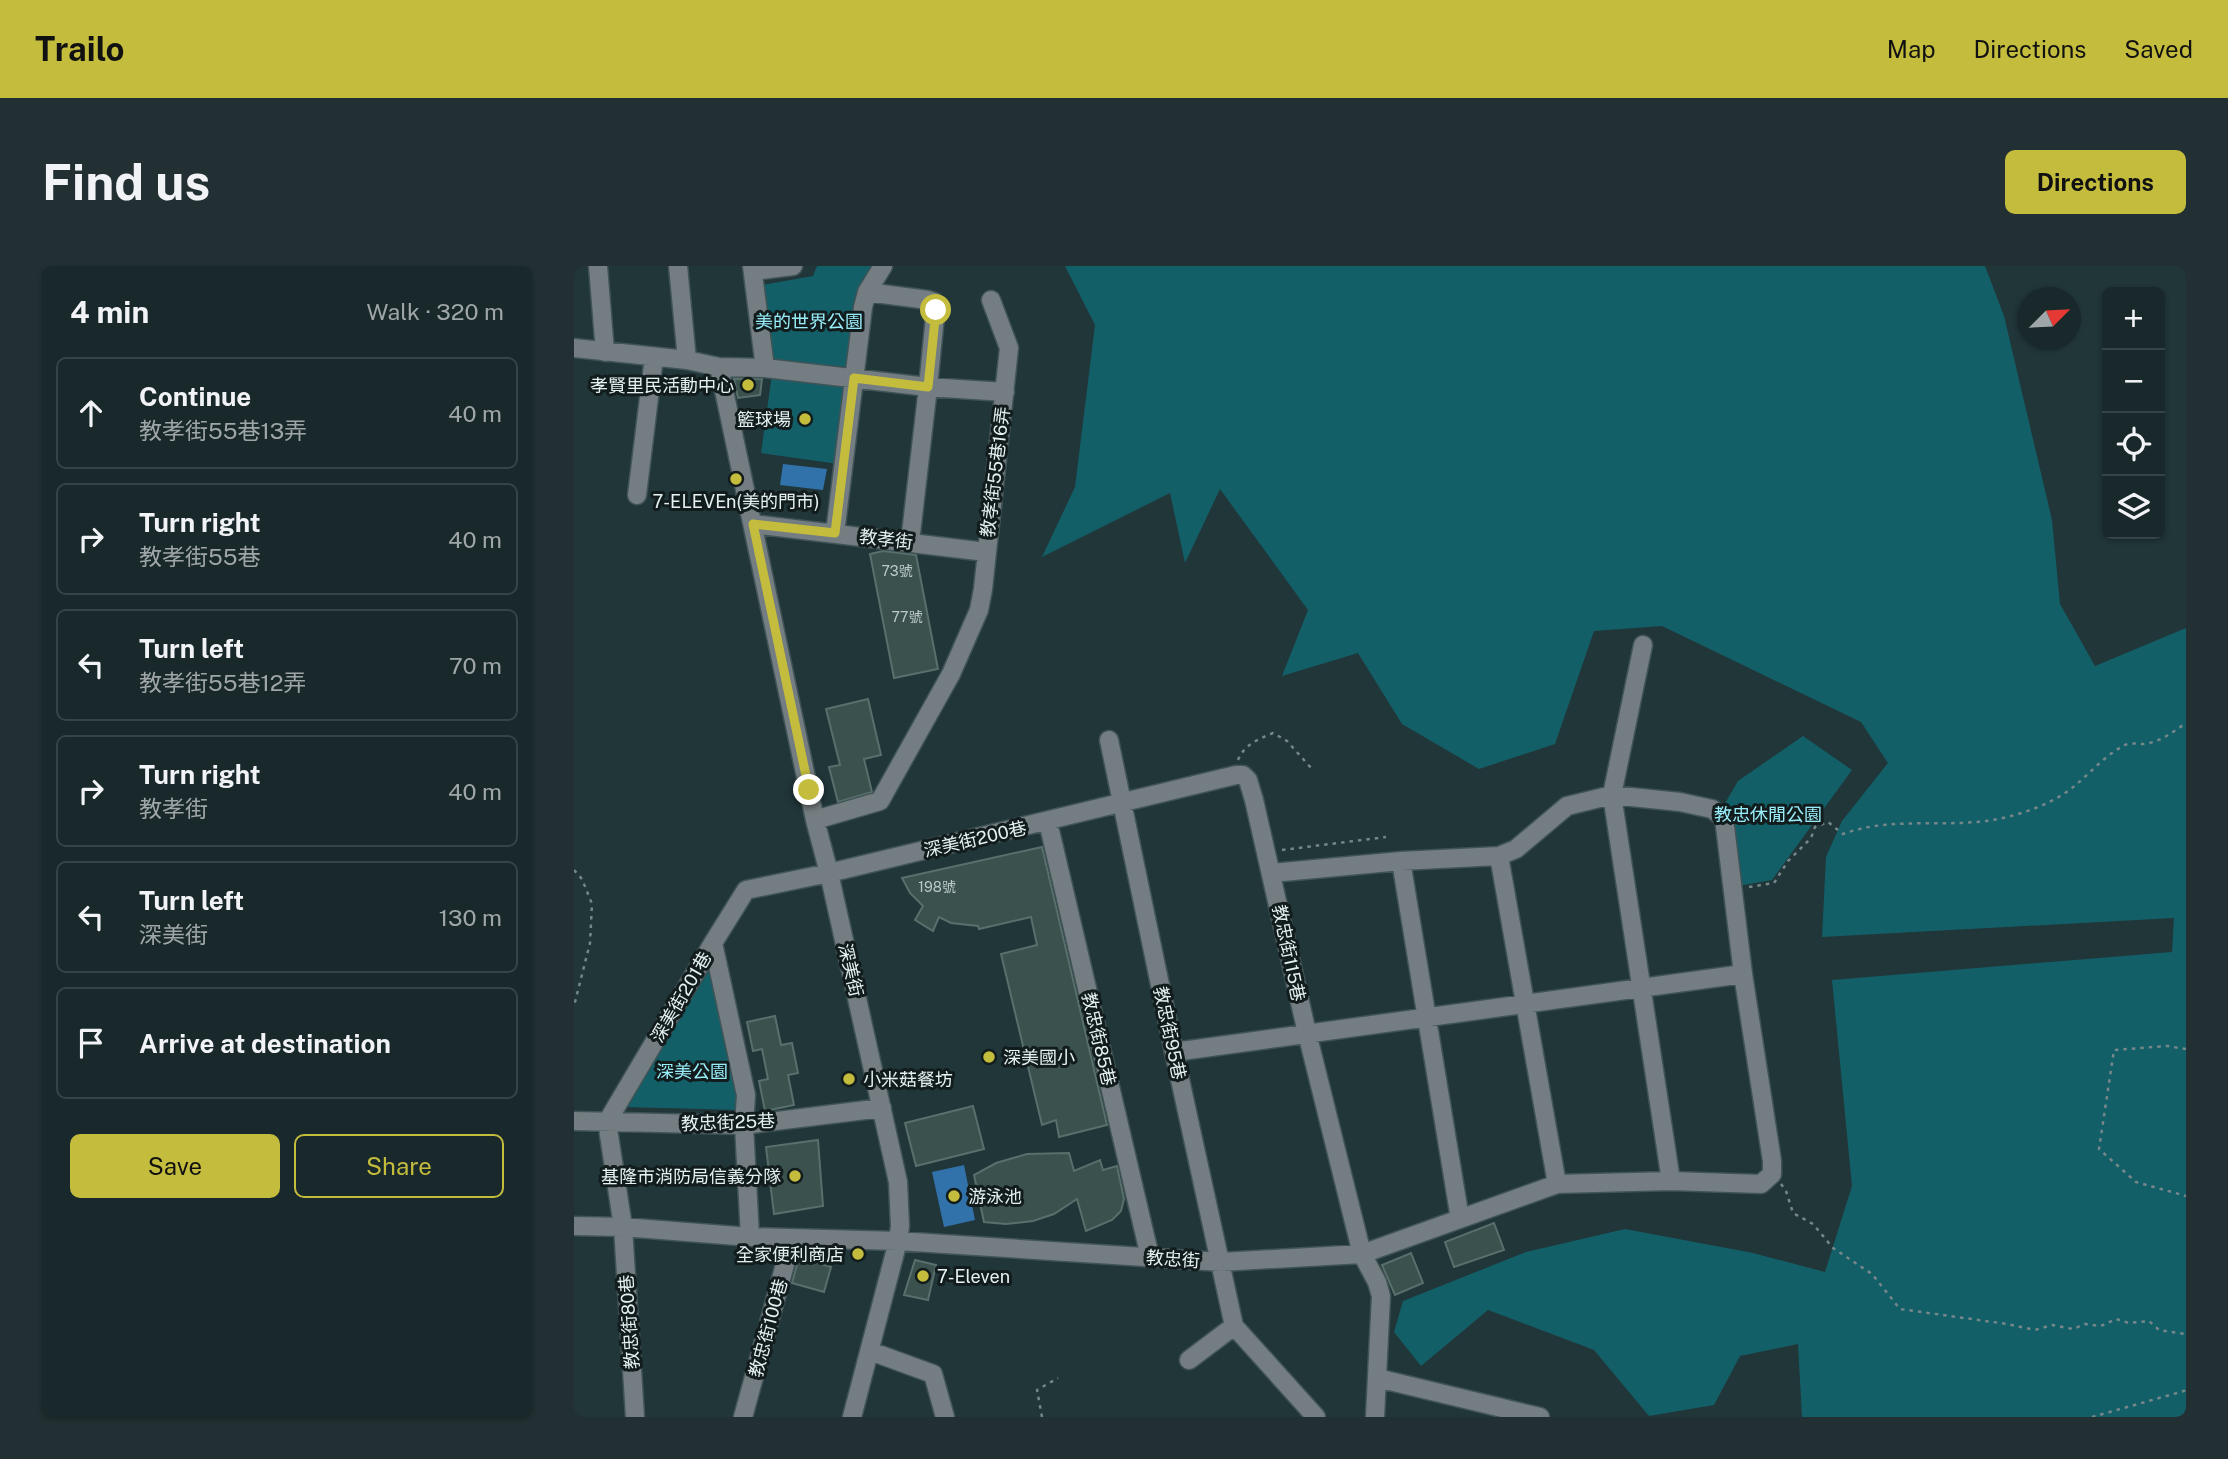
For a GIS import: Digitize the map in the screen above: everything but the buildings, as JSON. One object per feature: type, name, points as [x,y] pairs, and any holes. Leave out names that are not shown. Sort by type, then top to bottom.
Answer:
[{"type":"street","points":[[597,266],[605,352]]},
{"type":"street","points":[[678,266],[687,360]]},
{"type":"street","points":[[765,368],[753,268],[793,266]]},
{"type":"street","points":[[835,533],[867,292],[883,266]]},
{"type":"street","points":[[867,292],[933,302],[936,310],[910,542]]},
{"type":"street","name":"教孝街55巷16弄","points":[[986,552],[1009,348],[991,300]]},
{"type":"street","points":[[574,348],[687,360],[719,367],[765,368],[928,387],[1005,392]]},
{"type":"street","points":[[638,495],[654,357]]},
{"type":"street","points":[[719,367],[753,524]]},
{"type":"street","name":"教孝街","points":[[753,524],[986,552]]},
{"type":"street","name":"深美街","points":[[753,524],[815,820],[898,1182],[898,1241],[852,1417]]},
{"type":"street","points":[[815,820],[880,801],[951,674],[970,634],[979,610],[986,552]]},
{"type":"street","points":[[1643,645],[1612,795],[1671,1181]]},
{"type":"street","name":"教忠街95巷","points":[[1109,740],[1234,1326]]},
{"type":"street","name":"教忠街115巷","points":[[1230,776],[1242,775],[1248,780],[1362,1254],[1377,1282],[1381,1296],[1375,1417]]},
{"type":"street","points":[[1121,804],[1230,776]]},
{"type":"street","points":[[1272,873],[1401,861],[1499,856],[1516,849],[1567,806],[1612,795],[1680,802],[1712,809],[1724,818],[1743,974],[1772,1161],[1767,1179]]},
{"type":"street","name":"深美街200巷","points":[[829,873],[1121,804]]},
{"type":"street","name":"教忠街85巷","points":[[1048,822],[1150,1257]]},
{"type":"street","points":[[1499,856],[1557,1184]]},
{"type":"street","points":[[1401,861],[1460,1219]]},
{"type":"street","name":"深美街201巷","points":[[607,1122],[746,890],[829,873]]},
{"type":"street","points":[[713,943],[746,1095],[744,1125],[750,1237]]},
{"type":"street","points":[[1174,1052],[1743,974]]},
{"type":"street","name":"教忠街25巷","points":[[574,1121],[744,1125],[882,1108]]},
{"type":"street","points":[[607,1122],[623,1227]]},
{"type":"street","name":"教忠街","points":[[574,1226],[750,1237],[898,1241],[1222,1262],[1362,1254],[1557,1184],[1767,1179]]},
{"type":"street","name":"教忠街80巷","points":[[623,1227],[635,1417]]},
{"type":"street","name":"教忠街100巷","points":[[743,1417],[792,1238]]},
{"type":"street","points":[[1189,1360],[1234,1326],[1317,1417]]},
{"type":"street","points":[[870,1351],[933,1374],[945,1417]]},
{"type":"street","points":[[1377,1378],[1540,1417]]},
{"type":"path","points":[[1732,890],[1773,883],[1788,861],[1811,838],[1815,827],[1828,822],[1843,834],[1890,824],[1987,821],[2010,815],[2049,804],[2076,786],[2103,760],[2125,744],[2146,744],[2168,736],[2186,723]]},
{"type":"path","points":[[1230,776],[1242,750],[1272,733],[1287,741],[1312,769]]},
{"type":"path","points":[[1266,852],[1386,837]]},
{"type":"path","points":[[574,870],[582,879],[592,904],[590,943],[574,1006]]},
{"type":"path","points":[[2186,1049],[2167,1046],[2114,1050],[2099,1149],[2136,1182],[2186,1196]]},
{"type":"path","points":[[1767,1179],[1786,1192],[1793,1213],[1813,1224],[1833,1248],[1872,1274],[1900,1309],[2035,1330],[2052,1325],[2073,1329],[2085,1324],[2101,1326],[2116,1319],[2129,1323],[2149,1321],[2159,1330],[2186,1334]]},
{"type":"path","points":[[1042,1417],[1037,1390],[1058,1378]]},
{"type":"path","points":[[2092,1417],[2184,1391],[2186,1388]]},
{"type":"green space","name":"美的世界公園","points":[[817,266],[874,266],[869,283],[856,297],[848,367],[770,360],[762,285],[813,276]]},
{"type":"green space","points":[[1065,266],[1985,266],[2004,316],[2052,520],[2060,604],[2095,666],[2186,628],[2186,1417],[1802,1417],[1798,1344],[1740,1356],[1714,1405],[1649,1416],[1594,1350],[1488,1310],[1421,1366],[1394,1332],[1403,1301],[1526,1252],[1625,1229],[1753,1253],[1825,1272],[1852,1186],[1832,980],[2172,952],[2174,918],[1822,937],[1826,857],[1842,821],[1888,763],[1861,722],[1662,626],[1594,631],[1555,744],[1479,769],[1402,724],[1358,653],[1282,676],[1308,610],[1220,489],[1185,563],[1170,493],[1042,557],[1075,487],[1095,325]]},
{"type":"green space","name":"籃球場","points":[[772,374],[848,384],[838,464],[761,453]]},
{"type":"green space","name":"教忠休閒公園","points":[[1803,736],[1852,770],[1772,880],[1738,886],[1724,805],[1738,781]]},
{"type":"green space","name":"深美公園","points":[[712,966],[740,1110],[625,1107]]},
{"type":"shaded area","points":[[783,464],[827,469],[823,490],[780,485]]},
{"type":"shaded area","name":"游泳池","points":[[964,1165],[975,1220],[944,1227],[932,1172]]},
{"type":"place","name":"孝賢里民活動中心","points":[[748,385]]},
{"type":"place","name":"籃球場","points":[[805,419]]},
{"type":"place","name":"7-ELEVEn(美的門市)","points":[[736,479]]},
{"type":"place","name":"深美國小","points":[[989,1057]]},
{"type":"place","name":"小米菇餐坊","points":[[849,1079]]},
{"type":"place","name":"基隆市消防局信義分隊","points":[[795,1176]]},
{"type":"place","name":"游泳池","points":[[954,1196]]},
{"type":"place","name":"全家便利商店","points":[[858,1254]]},
{"type":"place","name":"7-Eleven","points":[[923,1276]]},
{"type":"route","points":[[809,790],[753,524],[835,533],[854,378],[928,387],[936,310]]}]
